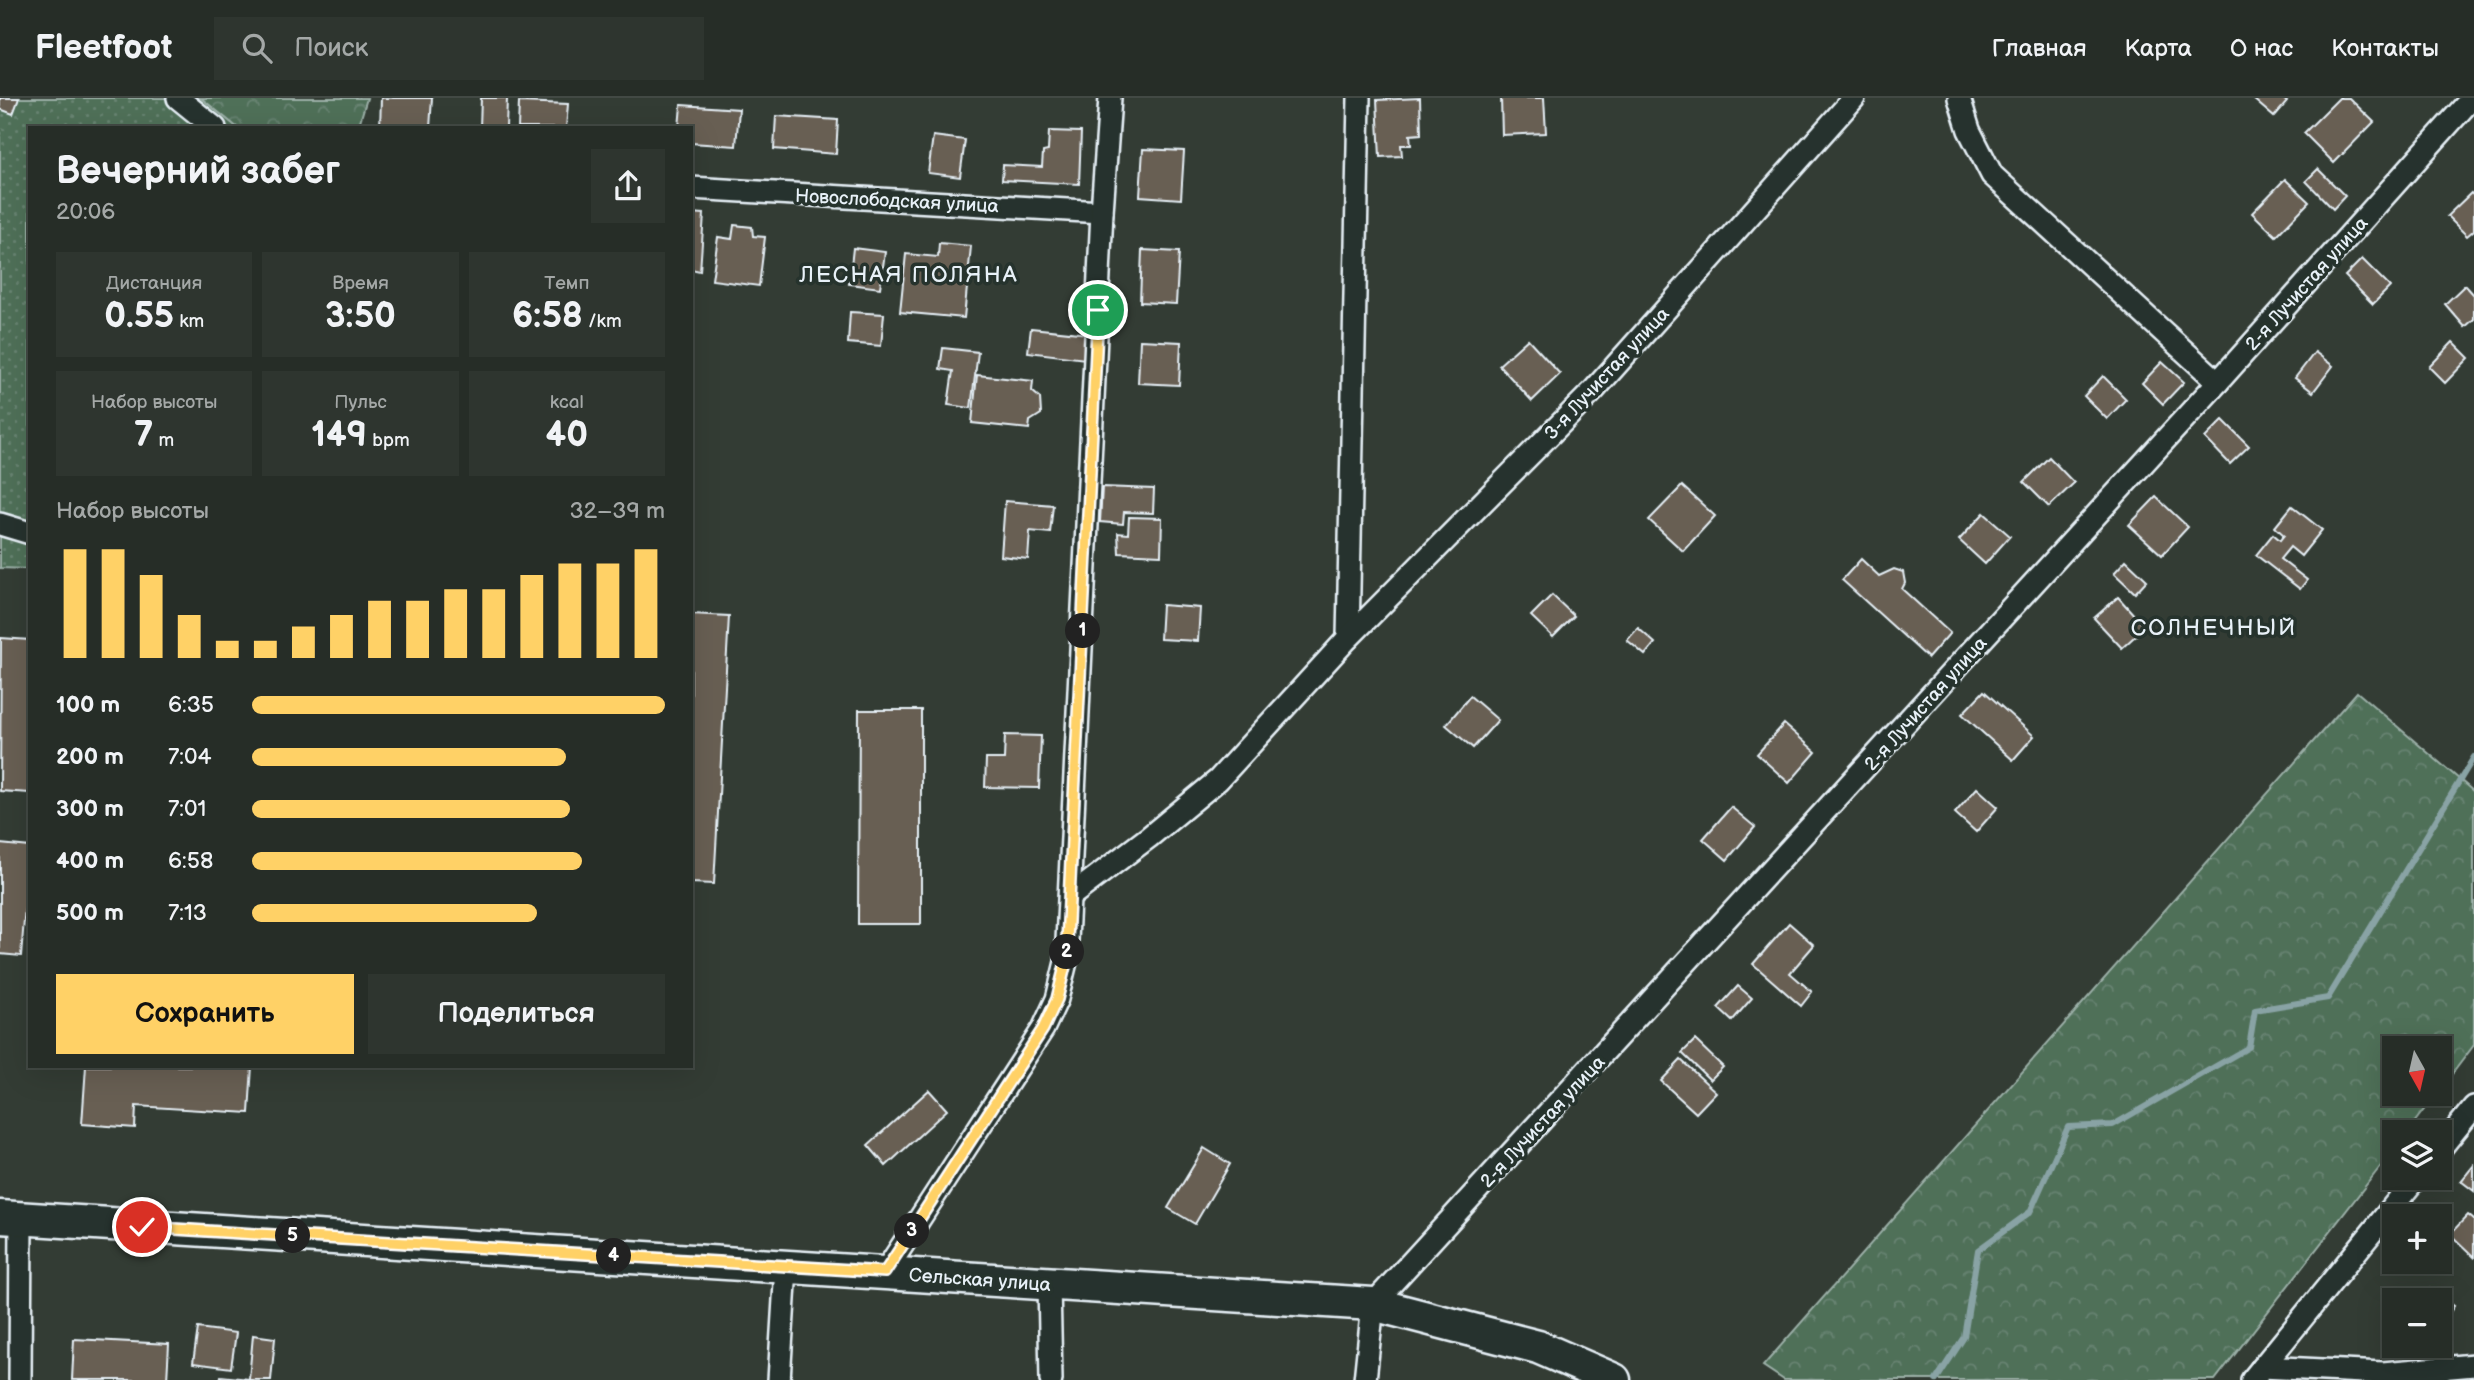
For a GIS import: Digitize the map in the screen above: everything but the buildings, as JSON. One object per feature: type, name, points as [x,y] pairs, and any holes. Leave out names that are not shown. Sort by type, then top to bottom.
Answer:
[{"type":"street","points":[[178,98],[213,126]]},
{"type":"street","points":[[885,1272],[1043,1029],[1057,999],[1066,962],[1102,212],[1110,98]]},
{"type":"street","points":[[1348,638],[1359,98]]},
{"type":"street","name":"3-я Лучистая улица","points":[[1071,896],[1218,780],[1348,638],[1594,390],[1854,98]]},
{"type":"street","points":[[1959,98],[1969,130],[1992,175],[2218,382]]},
{"type":"street","name":"2-я Лучистая улица","points":[[1373,1304],[2218,382],[2472,98]]},
{"type":"street","name":"Новослободская улица","points":[[693,188],[1102,212]]},
{"type":"street","points":[[0,524],[28,532]]},
{"type":"street","points":[[2452,1134],[2474,1107]]},
{"type":"street","points":[[2257,1373],[2406,1190]]},
{"type":"street","points":[[11,1218],[20,1380]]},
{"type":"street","name":"Сельская улица","points":[[11,1218],[1373,1304],[1538,1348],[1614,1380]]},
{"type":"street","points":[[779,1380],[786,1267]]},
{"type":"street","points":[[1049,1283],[1051,1380]]},
{"type":"street","points":[[1365,1380],[1373,1304]]},
{"type":"street","points":[[2257,1373],[2383,1373],[2474,1365]]},
{"type":"green space","points":[[0,98],[201,98],[236,126],[28,126],[28,569],[0,568]]},
{"type":"green space","points":[[201,98],[367,98],[359,126],[236,126]]},
{"type":"green space","points":[[2357,692],[2474,792],[2474,1045],[2452,1074],[2452,1036],[2382,1036],[2382,1106],[2427,1106],[2416,1120],[2382,1120],[2382,1164],[2215,1380],[1784,1380],[1763,1366]]},
{"type":"waterway","points":[[1936,1380],[1964,1337],[1978,1250],[2030,1212],[2068,1127],[2113,1125],[2249,1047],[2255,1010],[2328,998],[2474,757]]},
{"type":"district","name":"ЛЕСНАЯ ПОЛЯНА","points":[[909,274]]},
{"type":"district","name":"СОЛНЕЧНЫЙ","points":[[2214,627]]},
{"type":"route","points":[[142,1227],[885,1272],[1043,1029],[1057,999],[1066,962],[1098,310]]}]
